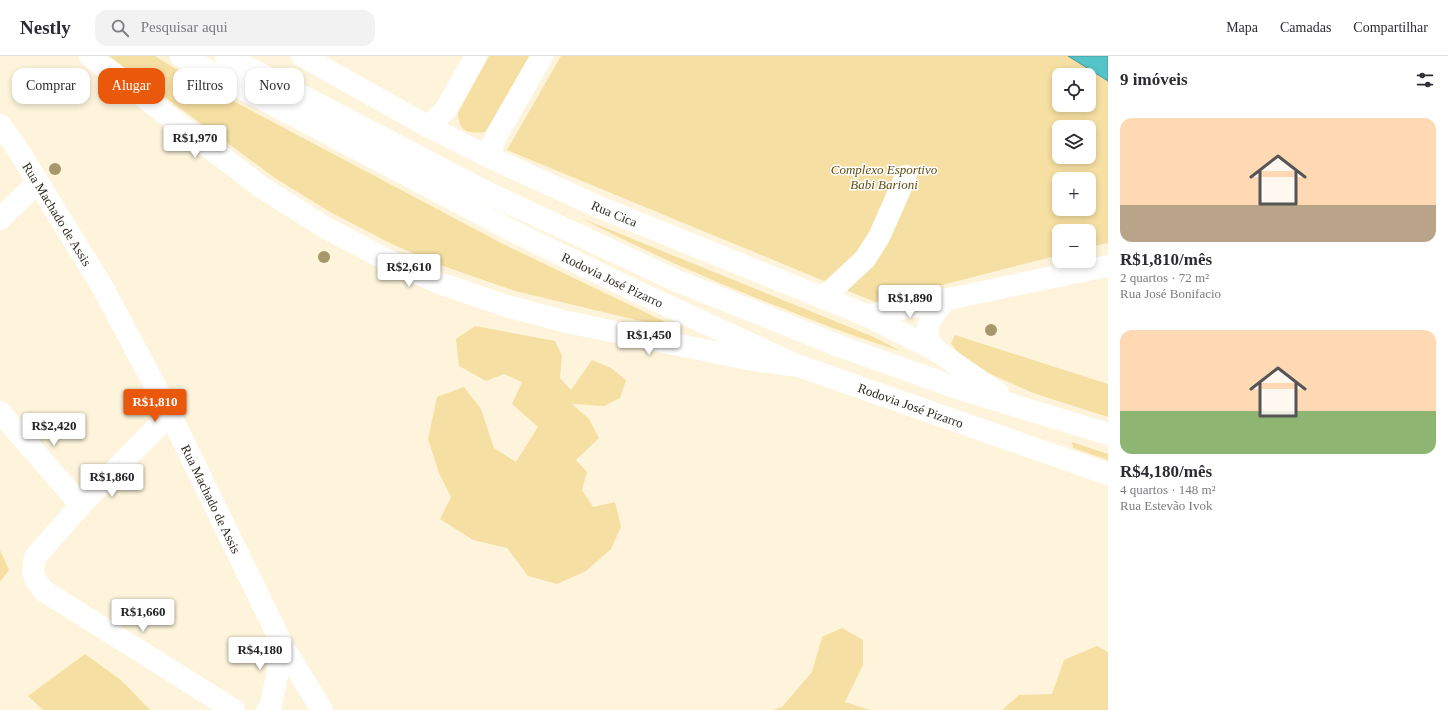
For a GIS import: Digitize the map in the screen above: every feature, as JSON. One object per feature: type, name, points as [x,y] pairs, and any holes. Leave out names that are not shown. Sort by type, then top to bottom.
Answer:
[{"type":"street","points":[[90,56],[261,187],[326,228],[385,259],[440,283],[510,307],[567,322],[747,359],[796,365]]},
{"type":"street","name":"Rodovia José Pizarro","points":[[181,56],[509,229],[640,293],[796,365],[1108,474]]},
{"type":"street","name":"Rodovia José Pizarro","points":[[226,56],[490,194],[675,280],[842,347],[957,388],[1108,434]]},
{"type":"street","name":"Rua Cica","points":[[302,56],[429,127],[489,157],[599,207],[868,316],[937,351],[1017,407]]},
{"type":"street","points":[[429,127],[446,109],[476,56]]},
{"type":"street","points":[[489,157],[496,136],[542,56]]},
{"type":"street","name":"Rua Machado de Assis","points":[[0,125],[15,145],[103,288],[170,414],[283,646],[322,710]]},
{"type":"street","points":[[823,298],[865,259],[879,237],[906,176]]},
{"type":"street","points":[[0,219],[38,182]]},
{"type":"street","points":[[868,316],[1053,276],[1108,266]]},
{"type":"street","points":[[937,351],[929,343],[927,328],[932,317],[946,300]]},
{"type":"street","points":[[0,412],[81,505]]},
{"type":"street","points":[[170,414],[81,505],[35,557],[33,570],[36,581],[44,591],[234,710]]},
{"type":"street","points":[[267,710],[271,705],[283,646]]},
{"type":"green space","points":[[109,56],[155,56],[174,68],[173,68],[173,103],[165,97],[165,68],[125,68]]},
{"type":"green space","points":[[489,56],[532,56],[497,119],[485,132],[469,132],[462,128],[458,113]]},
{"type":"green space","name":"Complexo Esportivo Babi Barioni","points":[[561,56],[1108,56],[1108,243],[1096,246],[1096,224],[1052,224],[1052,257],[875,302],[507,150]]},
{"type":"green space","points":[[237,103],[503,244],[680,329],[670,328],[515,291],[443,266],[392,244],[330,212],[275,178],[174,104]]},
{"type":"green space","points":[[581,218],[874,337],[900,351],[834,328],[721,284],[650,252]]},
{"type":"green space","points":[[475,326],[555,341],[562,355],[560,378],[571,390],[592,360],[611,368],[626,380],[620,398],[604,406],[572,404],[589,419],[599,438],[576,460],[587,472],[582,490],[593,507],[615,502],[621,527],[611,549],[586,571],[557,584],[528,576],[507,548],[473,540],[440,519],[451,497],[439,473],[428,439],[437,397],[464,387],[481,409],[494,448],[516,462],[538,427],[512,404],[522,382],[504,374],[486,381],[459,366],[456,339]]},
{"type":"green space","points":[[955,335],[1108,384],[1108,417],[1033,393],[984,371],[959,354],[951,343]]},
{"type":"green space","points":[[1072,442],[1108,454],[1108,460],[1073,448]]},
{"type":"green space","points":[[0,550],[9,570],[0,582]]},
{"type":"green space","points":[[842,628],[863,640],[863,665],[845,702],[870,710],[772,710],[782,707],[812,672],[822,637]]},
{"type":"green space","points":[[1097,646],[1108,652],[1108,710],[1002,710],[1019,695],[1052,694],[1064,660]]},
{"type":"green space","points":[[85,654],[121,680],[150,710],[43,710],[28,696]]},
{"type":"water","points":[[1068,56],[1108,56],[1108,81],[1096,74],[1096,68],[1087,68]]}]
